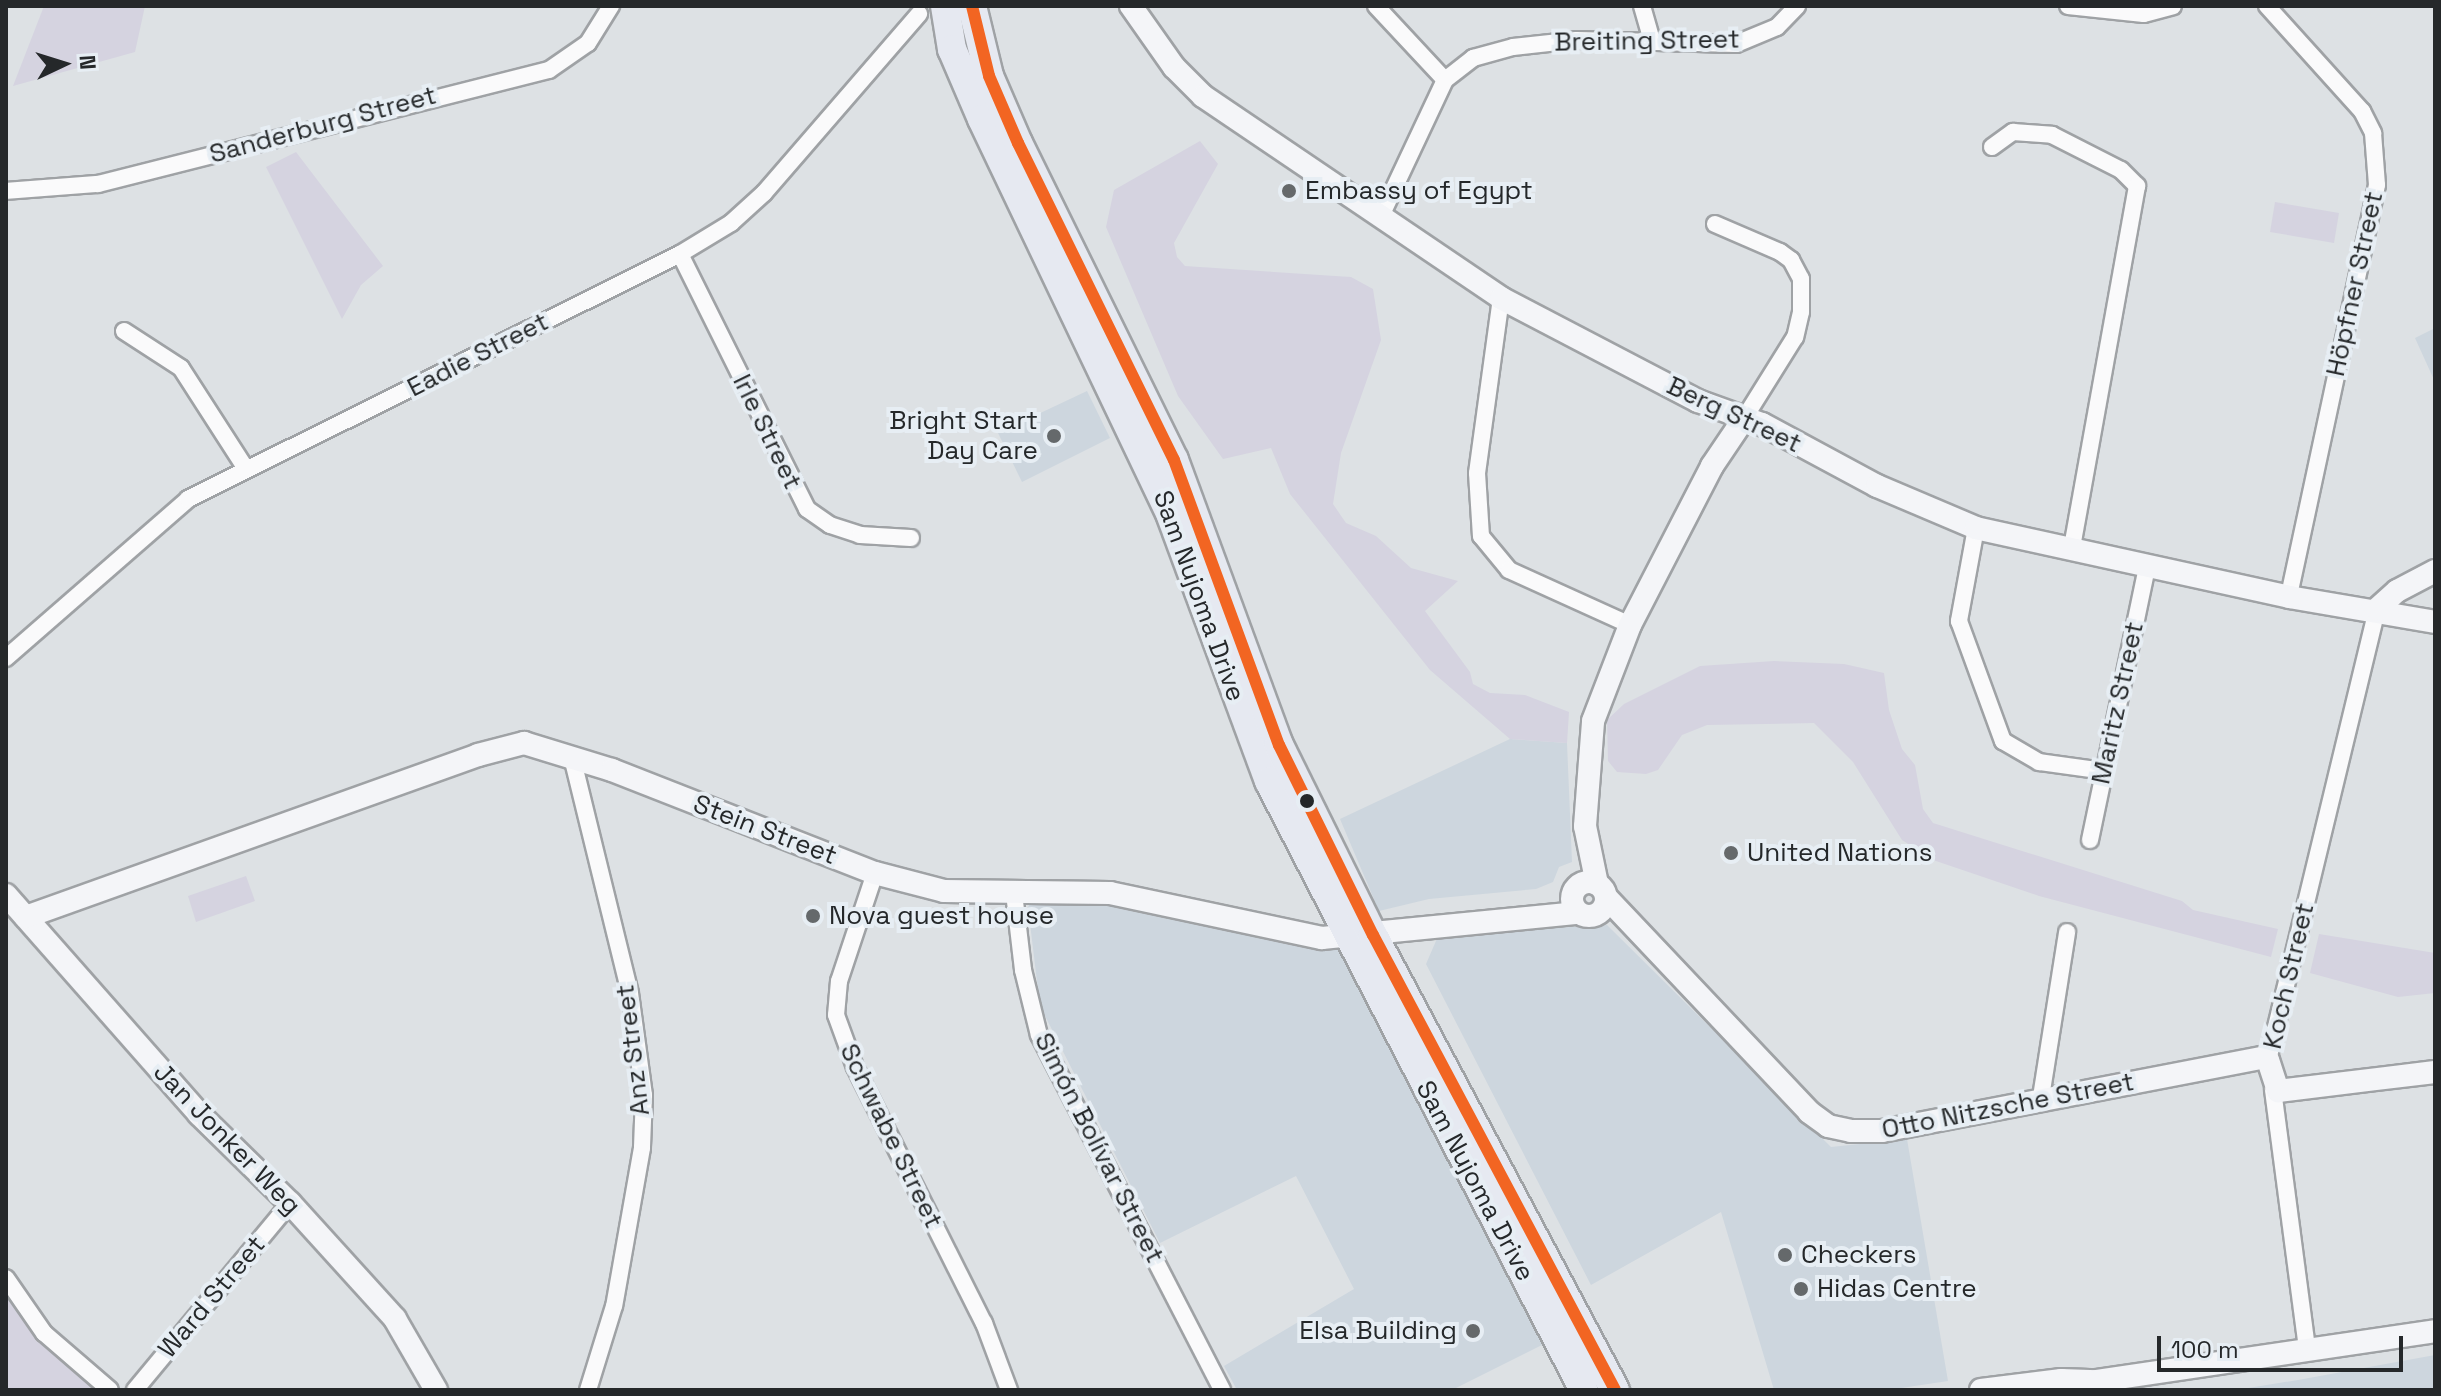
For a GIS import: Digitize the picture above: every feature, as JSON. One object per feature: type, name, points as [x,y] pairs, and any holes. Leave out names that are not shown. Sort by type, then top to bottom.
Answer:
[{"type":"highway","name":"Sam Nujoma Drive","points":[[942,8],[952,49],[982,119],[1166,504],[1255,752],[1615,1390]]},
{"type":"highway","name":"Sam Nujoma Drive","points":[[1360,937],[1584,1390]]},
{"type":"street","name":"Sanderburg Street","points":[[6,191],[98,184],[549,70],[588,43],[611,6]]},
{"type":"street","name":"Berg Street","points":[[1131,6],[1174,67],[1203,96],[1501,298],[1698,401],[1745,417],[1877,486],[1976,528],[2289,597],[2377,609],[2435,622]]},
{"type":"street","points":[[1376,6],[1445,80]]},
{"type":"street","points":[[1642,6],[1652,40]]},
{"type":"street","name":"Breiting Street","points":[[1381,216],[1445,80],[1473,58],[1513,47],[1652,40],[1736,44],[1777,27],[1797,6]]},
{"type":"street","points":[[2068,6],[2144,14],[2173,6]]},
{"type":"street","name":"Höpfner Street","points":[[2267,6],[2362,111],[2373,133],[2377,185],[2289,597]]},
{"type":"street","name":"Eadie Street","points":[[6,658],[163,517],[246,469],[680,254],[731,223],[764,193],[942,8]]},
{"type":"street","points":[[1992,147],[2013,132],[2052,135],[2121,170],[2137,186],[2072,549]]},
{"type":"street","points":[[1589,897],[1590,734],[1630,625],[1712,466],[1795,337],[1801,279],[1796,267],[1780,252],[1715,224]]},
{"type":"street","name":"Irle Street","points":[[680,254],[807,509],[844,531],[911,538]]},
{"type":"street","points":[[1501,298],[1477,473],[1481,536],[1509,570],[1630,625]]},
{"type":"street","points":[[124,331],[177,363],[246,469]]},
{"type":"street","points":[[1976,528],[1959,621],[2003,741],[2039,762],[2104,771]]},
{"type":"street","name":"Maritz Street","points":[[2090,840],[2147,566]]},
{"type":"street","points":[[2377,609],[2397,591],[2435,571]]},
{"type":"street","name":"Koch Street","points":[[2307,1347],[2268,1060],[2377,609]]},
{"type":"street","name":"Stein Street","points":[[26,917],[524,743],[572,757],[875,873],[944,891],[1110,893],[1289,934],[1360,937],[1532,917],[1589,897]]},
{"type":"street","name":"Anz Street","points":[[572,757],[630,993],[644,1095],[642,1148],[614,1306],[588,1390]]},
{"type":"street","name":"Schwabe Street","points":[[875,873],[839,981],[836,1015],[855,1067],[972,1298],[1009,1390]]},
{"type":"street","name":"Simón Bolívar Street","points":[[1014,893],[1023,970],[1039,1035],[1222,1390]]},
{"type":"street","name":"Jan Jonker Weg","points":[[6,895],[199,1114],[290,1203],[395,1319],[436,1390]]},
{"type":"street","name":"Otto Nitzsche Street","points":[[1589,897],[1637,930],[1783,1086],[1828,1126],[1882,1131],[2041,1097],[2268,1060]]},
{"type":"street","points":[[2041,1097],[2067,932]]},
{"type":"street","points":[[2273,1090],[2435,1072]]},
{"type":"street","name":"Ward Street","points":[[135,1390],[290,1203]]},
{"type":"street","points":[[6,1278],[44,1333],[110,1390]]},
{"type":"street","points":[[1981,1390],[2061,1380],[2085,1386],[2307,1347],[2435,1331]]},
{"type":"shaded area","points":[[44,6],[145,6],[135,52],[13,86]]},
{"type":"shaded area","points":[[1200,141],[1218,164],[1174,243],[1177,257],[1185,266],[1351,277],[1373,289],[1381,340],[1341,453],[1333,504],[1346,523],[1376,536],[1411,568],[1458,581],[1425,611],[1470,672],[1473,684],[1490,693],[1525,695],[1569,712],[1567,743],[1510,739],[1430,670],[1290,494],[1271,448],[1223,459],[1178,396],[1106,227],[1114,190]]},
{"type":"shaded area","points":[[296,152],[383,266],[361,285],[342,319],[266,167]]},
{"type":"shaded area","points":[[2275,202],[2339,213],[2334,243],[2270,232]]},
{"type":"shaded area","points":[[2435,328],[2435,382],[2415,338]]},
{"type":"shaded area","name":"Bright Start Day Care","points":[[1087,391],[1110,438],[1022,482],[998,433]]},
{"type":"shaded area","points":[[1774,661],[1844,664],[1884,673],[1889,710],[1902,749],[1915,765],[1923,809],[1933,823],[2182,901],[2193,910],[2278,929],[2271,957],[2039,896],[1933,860],[1902,840],[1853,762],[1814,723],[1707,725],[1682,735],[1658,770],[1646,774],[1617,772],[1608,761],[1607,720],[1624,704],[1700,666]]},
{"type":"shaded area","points":[[1510,739],[1567,743],[1572,862],[1559,867],[1553,882],[1536,889],[1429,899],[1379,911],[1340,819]]},
{"type":"shaded area","points":[[246,876],[255,901],[196,922],[188,896]]},
{"type":"shaded area","points":[[1037,892],[1347,938],[1556,1338],[1452,1390],[1237,1390],[1224,1366],[1354,1289],[1296,1176],[1160,1243],[1040,1006],[1028,907]]},
{"type":"shaded area","points":[[1607,925],[1831,1147],[1907,1139],[1948,1381],[1888,1390],[1774,1390],[1721,1212],[1591,1285],[1426,964],[1439,934]]},
{"type":"shaded area","points":[[2319,934],[2435,953],[2435,993],[2398,997],[2310,973]]},
{"type":"shaded area","points":[[6,1278],[15,1295],[110,1390],[6,1390]]},
{"type":"shaded area","points":[[2435,1355],[2435,1390],[2236,1390],[2298,1380]]},
{"type":"transit line","points":[[972,6],[989,76],[1018,143],[1174,460],[1279,745],[1373,935],[1615,1390]]},
{"type":"place","name":"Embassy of Egypt","points":[[1289,191]]},
{"type":"place","name":"Bright Start Day Care","points":[[1054,436]]},
{"type":"place","name":"United Nations","points":[[1731,853]]},
{"type":"place","name":"Nova guest house","points":[[813,916]]},
{"type":"place","name":"Checkers","points":[[1785,1255]]},
{"type":"place","name":"Hidas Centre","points":[[1801,1289]]},
{"type":"place","name":"Elsa Building","points":[[1473,1331]]}]
